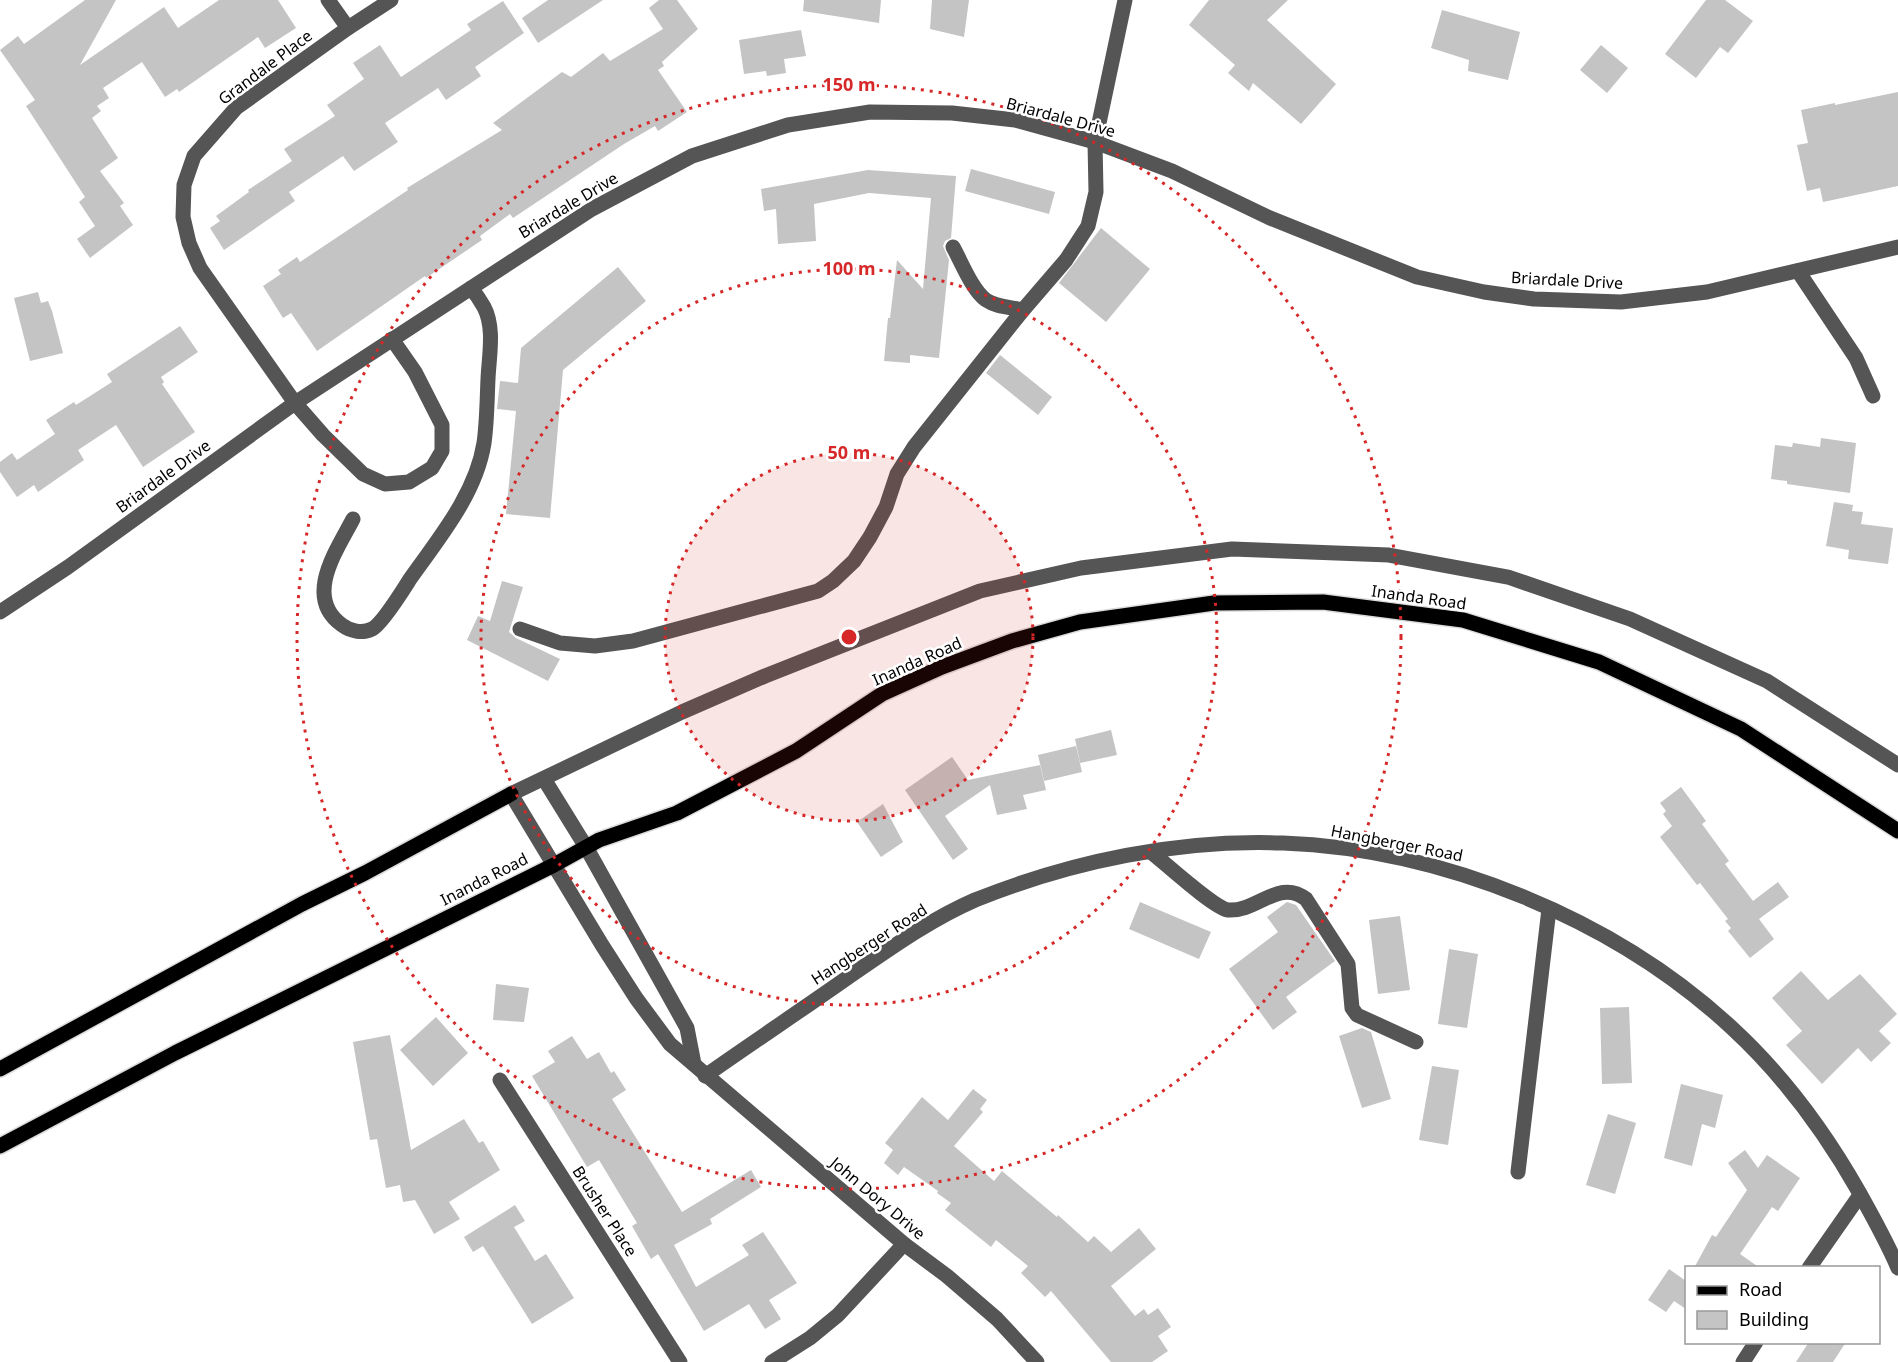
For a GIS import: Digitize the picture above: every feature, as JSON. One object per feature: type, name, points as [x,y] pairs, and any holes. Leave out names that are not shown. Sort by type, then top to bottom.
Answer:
[{"type":"main road","name":"Inanda Road","points":[[0,1146],[175,1053],[554,865],[599,840],[677,813],[795,751],[882,694],[952,663],[1012,641],[1080,622],[1224,603],[1323,602],[1463,620],[1599,662],[1741,729],[1898,831]]},
{"type":"main road","name":"Inanda Road","points":[[0,1069],[302,904],[512,794]]},
{"type":"street","points":[[328,0],[348,28]]},
{"type":"street","name":"Grandale Place","points":[[391,0],[237,108],[194,156],[184,185],[183,217],[189,243],[200,268],[295,403],[323,435],[363,474],[385,484],[409,482],[432,468],[442,451],[442,425],[415,372],[392,339]]},
{"type":"street","points":[[520,629],[560,643],[595,646],[633,641],[818,591],[833,581],[854,561],[886,507],[897,474],[914,447],[1023,309],[1066,260],[1088,226],[1096,192],[1095,142],[1125,0]]},
{"type":"street","name":"Briardale Drive","points":[[0,612],[68,567],[295,403],[592,209],[692,156],[788,125],[870,112],[952,113],[1015,120],[1095,142],[1172,171],[1270,218],[1417,277],[1484,292],[1534,299],[1621,302],[1707,292],[1898,247]]},
{"type":"street","points":[[953,247],[976,288],[986,300],[1023,309]]},
{"type":"street","points":[[1798,271],[1851,351],[1873,396]]},
{"type":"street","points":[[353,519],[327,570],[324,596],[327,610],[341,624],[352,630],[363,632],[377,625],[392,605],[460,506],[475,475],[484,444],[491,340],[485,309],[471,288]]},
{"type":"street","name":"Inanda Road","points":[[512,794],[682,712],[765,676],[980,591],[1081,568],[1232,549],[1389,555],[1508,577],[1630,618],[1767,681],[1898,765]]},
{"type":"street","points":[[544,779],[586,847],[687,1028],[694,1064]]},
{"type":"street","name":"John Dory Drive","points":[[512,794],[567,889],[636,998],[670,1044],[904,1244],[947,1276],[997,1319],[1037,1362]]},
{"type":"street","name":"Hangberger Road","points":[[705,1076],[906,938],[972,902],[1081,865],[1151,852],[1213,845],[1282,843],[1342,848],[1401,859],[1466,876],[1549,909],[1633,952],[1682,987],[1731,1027],[1769,1066],[1805,1109],[1836,1152],[1890,1248],[1898,1268]]},
{"type":"street","points":[[1151,852],[1214,903],[1227,910],[1240,909],[1283,892],[1298,892],[1306,899],[1348,964],[1352,1008],[1357,1015],[1416,1042]]},
{"type":"street","points":[[1518,1172],[1549,909]]},
{"type":"street","name":"Brusher Place","points":[[500,1080],[680,1362]]},
{"type":"street","points":[[1810,1266],[1860,1195]]},
{"type":"street","points":[[772,1362],[810,1338],[838,1315],[904,1244]]},
{"type":"street","points":[[1743,1362],[1755,1344]]},
{"type":"building","points":[[85,0],[116,0],[80,65],[164,7],[178,28],[219,0],[278,0],[296,28],[265,48],[258,37],[179,92],[177,89],[165,97],[142,62],[103,88],[109,98],[97,106],[101,111],[92,118],[118,158],[100,171],[124,203],[120,206],[133,225],[90,258],[77,239],[95,226],[79,202],[85,197],[26,106],[35,100],[0,50],[18,36],[24,44]]},
{"type":"building","points":[[548,0],[603,0],[538,43],[522,18]]},
{"type":"building","points":[[659,0],[677,0],[698,29],[662,62],[664,66],[658,70],[687,112],[658,131],[655,126],[624,144],[513,218],[510,214],[480,236],[482,240],[426,278],[425,276],[317,351],[291,313],[283,318],[263,286],[281,274],[278,270],[297,257],[300,262],[408,190],[407,188],[502,130],[493,123],[562,72],[571,77],[603,53],[610,61],[663,29],[649,8]]},
{"type":"building","points":[[804,0],[881,0],[879,23],[803,11]]},
{"type":"building","points":[[932,0],[969,0],[964,37],[930,29]]},
{"type":"building","points":[[1209,0],[1288,0],[1267,20],[1336,84],[1301,124],[1253,83],[1249,91],[1228,73],[1235,65],[1189,25]]},
{"type":"building","points":[[1706,0],[1725,0],[1753,21],[1728,53],[1720,47],[1696,78],[1665,54]]},
{"type":"building","points":[[503,1],[524,33],[475,67],[481,76],[446,100],[438,88],[385,123],[398,142],[354,171],[343,156],[289,192],[295,201],[224,250],[210,228],[220,221],[216,216],[249,192],[248,190],[292,161],[284,149],[335,116],[327,105],[364,79],[353,63],[380,45],[401,77],[471,30],[467,24]]},
{"type":"building","points":[[1442,10],[1520,32],[1508,80],[1468,71],[1469,60],[1431,48]]},
{"type":"building","points":[[801,30],[806,56],[784,59],[786,73],[767,76],[766,71],[744,74],[739,40]]},
{"type":"building","points":[[1601,45],[1628,68],[1607,93],[1580,70]]},
{"type":"building","points":[[1898,92],[1898,186],[1823,202],[1820,188],[1807,191],[1797,145],[1808,143],[1801,110]]},
{"type":"building","points":[[971,169],[1055,192],[1049,214],[965,191]]},
{"type":"building","points":[[868,170],[956,176],[951,238],[945,241],[943,246],[949,260],[939,358],[910,355],[910,363],[884,361],[897,260],[923,289],[931,198],[869,193],[814,204],[816,241],[778,244],[776,209],[764,211],[761,189]]},
{"type":"building","points":[[1101,228],[1150,269],[1106,322],[1059,283]]},
{"type":"building","points":[[618,267],[646,301],[563,370],[550,518],[506,514],[516,411],[497,409],[500,381],[518,383],[521,348]]},
{"type":"building","points":[[38,292],[41,303],[48,301],[63,353],[30,361],[14,298]]},
{"type":"building","points":[[180,326],[198,352],[161,377],[164,382],[162,384],[195,432],[143,467],[116,425],[78,450],[84,460],[38,492],[34,485],[17,497],[0,472],[0,462],[12,453],[17,460],[55,434],[46,420],[74,402],[76,405],[112,382],[107,374]]},
{"type":"building","points":[[1000,355],[1052,397],[1038,415],[986,373]]},
{"type":"building","points":[[1821,438],[1856,443],[1850,493],[1787,484],[1787,481],[1771,479],[1775,445],[1792,447],[1793,443],[1820,447]]},
{"type":"building","points":[[1834,502],[1853,505],[1852,511],[1863,512],[1861,524],[1893,528],[1888,564],[1848,559],[1849,550],[1826,546]]},
{"type":"building","points":[[502,581],[523,587],[509,632],[516,638],[560,659],[548,681],[467,640],[478,616],[490,621]]},
{"type":"building","points":[[1111,730],[1117,755],[1080,763],[1075,739]]},
{"type":"building","points":[[1076,746],[1082,772],[1044,781],[1038,755]]},
{"type":"building","points":[[952,757],[968,780],[1040,765],[1046,790],[1023,795],[1027,809],[997,815],[990,785],[945,816],[968,849],[953,860],[905,790]]},
{"type":"building","points":[[1681,787],[1706,821],[1702,824],[1729,861],[1725,864],[1753,901],[1778,882],[1789,897],[1759,919],[1774,939],[1750,958],[1728,931],[1731,928],[1725,921],[1728,919],[1700,883],[1697,885],[1660,837],[1672,826],[1663,814],[1666,811],[1660,803]]},
{"type":"building","points":[[883,804],[903,842],[881,857],[857,822]]},
{"type":"building","points":[[1140,902],[1211,932],[1199,959],[1129,929]]},
{"type":"building","points":[[1287,902],[1296,905],[1335,961],[1286,997],[1297,1012],[1273,1030],[1229,969],[1278,932],[1267,917]]},
{"type":"building","points":[[1400,916],[1410,990],[1378,994],[1369,920]]},
{"type":"building","points":[[1449,949],[1478,954],[1467,1028],[1438,1024]]},
{"type":"building","points":[[1801,971],[1828,1000],[1860,974],[1897,1014],[1879,1031],[1891,1043],[1871,1062],[1858,1048],[1822,1084],[1786,1045],[1802,1031],[1772,998]]},
{"type":"building","points":[[496,984],[529,988],[524,1022],[493,1020]]},
{"type":"building","points":[[1629,1007],[1632,1083],[1602,1084],[1600,1008]]},
{"type":"building","points":[[436,1017],[468,1053],[433,1086],[400,1050]]},
{"type":"building","points":[[1362,1028],[1371,1032],[1391,1099],[1362,1108],[1339,1036]]},
{"type":"building","points":[[390,1035],[411,1150],[464,1119],[479,1143],[483,1141],[500,1170],[449,1202],[460,1219],[434,1234],[415,1200],[403,1202],[400,1185],[386,1188],[377,1139],[370,1140],[353,1042]]},
{"type":"building","points":[[572,1036],[587,1059],[599,1052],[611,1073],[614,1071],[626,1090],[612,1099],[682,1212],[751,1170],[761,1187],[710,1219],[712,1224],[674,1245],[696,1287],[749,1255],[742,1245],[763,1232],[797,1283],[769,1300],[781,1319],[765,1329],[749,1304],[704,1331],[658,1254],[651,1259],[632,1226],[637,1223],[599,1160],[587,1167],[532,1076],[555,1062],[548,1051]]},
{"type":"building","points":[[1432,1066],[1459,1070],[1448,1145],[1419,1140]]},
{"type":"building","points":[[1681,1084],[1723,1095],[1715,1128],[1702,1124],[1692,1166],[1664,1158]]},
{"type":"building","points":[[973,1089],[987,1100],[980,1109],[983,1112],[954,1146],[994,1181],[1002,1171],[1088,1242],[1094,1236],[1111,1252],[1139,1228],[1156,1249],[1111,1286],[1135,1316],[1144,1309],[1148,1315],[1158,1308],[1171,1327],[1158,1336],[1168,1351],[1152,1362],[1111,1362],[1051,1291],[1045,1297],[1021,1273],[1028,1266],[996,1240],[991,1247],[945,1210],[951,1203],[937,1193],[938,1191],[904,1167],[898,1175],[884,1163],[893,1150],[885,1143],[922,1097],[948,1120]]},
{"type":"building","points":[[1608,1114],[1636,1123],[1615,1194],[1586,1185]]},
{"type":"building","points":[[1745,1150],[1758,1168],[1767,1155],[1800,1178],[1778,1211],[1772,1207],[1740,1254],[1757,1266],[1695,1266],[1712,1235],[1716,1237],[1747,1190],[1728,1163]]},
{"type":"building","points":[[515,1205],[525,1221],[514,1227],[535,1261],[546,1254],[574,1298],[532,1324],[483,1246],[473,1252],[464,1237]]},
{"type":"building","points":[[1669,1269],[1685,1280],[1685,1308],[1674,1301],[1666,1312],[1648,1300]]},
{"type":"building","points":[[1808,1344],[1845,1344],[1833,1362],[1796,1362]]}]
